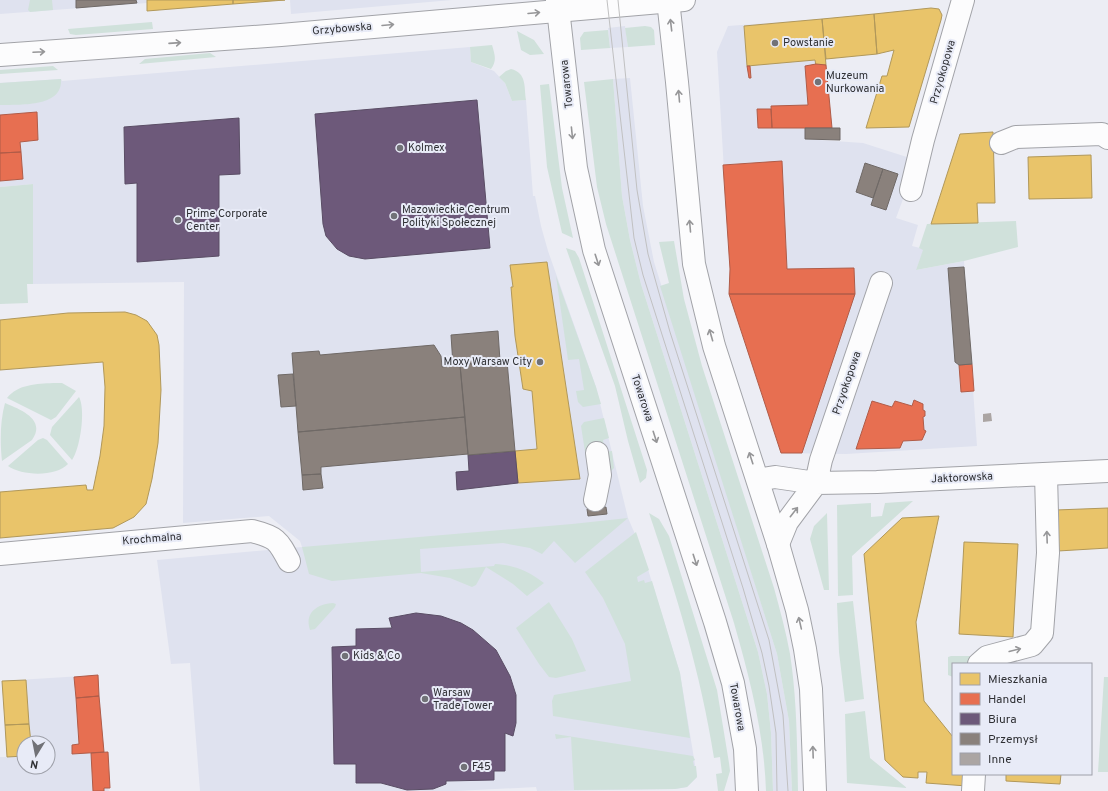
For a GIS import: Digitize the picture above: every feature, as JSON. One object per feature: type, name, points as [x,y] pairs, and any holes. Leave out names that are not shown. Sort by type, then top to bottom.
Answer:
[{"type":"street","name":"Grzybowska","points":[[0,55],[281,35],[557,5],[673,0]]},
{"type":"street","points":[[673,0],[695,270],[714,346],[778,544],[797,610],[806,649],[811,689],[814,791]]},
{"type":"street","name":"Przyokopowa","points":[[911,190],[923,140],[963,0]]},
{"type":"street","name":"Towarowa","points":[[557,5],[576,168],[584,211],[594,250],[710,606],[733,683],[745,749],[747,791]]},
{"type":"street","points":[[1001,143],[1016,137],[1102,134],[1108,138]]},
{"type":"street","name":"Przyokopowa","points":[[816,483],[821,460],[881,283]]},
{"type":"street","points":[[595,500],[600,475],[597,453]]},
{"type":"street","name":"Jaktorowska","points":[[758,480],[775,477],[816,483],[1108,471]]},
{"type":"street","points":[[980,663],[987,657],[1032,645],[1042,634],[1048,553],[1046,474]]},
{"type":"street","points":[[778,544],[787,522],[816,483]]},
{"type":"street","name":"Krochmalna","points":[[0,554],[252,531],[267,534],[279,542],[289,562]]},
{"type":"street","points":[[973,791],[974,775]]},
{"type":"shaded area","points":[[0,0],[147,0],[147,3],[0,14]]},
{"type":"shaded area","points":[[30,0],[52,0],[53,10],[30,12],[28,10]]},
{"type":"shaded area","points":[[290,0],[452,0],[291,14]]},
{"type":"shaded area","points":[[822,19],[832,128],[805,128],[805,139],[863,143],[910,158],[906,191],[896,218],[918,225],[912,246],[924,249],[916,270],[964,261],[977,446],[846,454],[781,453],[739,323],[730,273],[717,52],[728,26]]},
{"type":"shaded area","points":[[152,22],[153,29],[76,35],[70,34],[68,29]]},
{"type":"shaded area","points":[[625,26],[628,47],[610,48],[608,28]]},
{"type":"shaded area","points":[[645,26],[651,27],[654,30],[655,45],[628,47],[625,28]]},
{"type":"shaded area","points":[[608,30],[610,48],[581,50],[580,38],[584,32]]},
{"type":"shaded area","points":[[517,31],[534,40],[544,54],[530,55],[521,50]]},
{"type":"shaded area","points":[[492,45],[495,58],[491,69],[471,62],[470,47]]},
{"type":"shaded area","points":[[470,47],[471,62],[494,71],[505,83],[512,101],[526,100],[533,196],[535,196],[548,251],[596,387],[628,518],[642,550],[680,673],[697,777],[687,787],[675,789],[537,791],[536,787],[455,791],[200,791],[190,663],[171,664],[157,560],[302,547],[300,541],[269,516],[183,523],[184,282],[33,284],[33,184],[0,187],[0,83],[61,79],[62,81]]},
{"type":"shaded area","points":[[210,53],[216,57],[139,64],[145,59]]},
{"type":"shaded area","points":[[53,66],[58,70],[0,74],[0,70]]},
{"type":"shaded area","points":[[511,69],[520,74],[524,81],[526,100],[512,101],[505,83],[499,77]]},
{"type":"shaded area","points":[[630,78],[643,206],[654,262],[777,654],[789,721],[792,791],[773,791],[771,733],[767,694],[758,652],[641,284],[630,240],[622,196],[613,79]]},
{"type":"shaded area","points":[[61,79],[60,88],[55,95],[48,100],[28,104],[0,105],[0,83]]},
{"type":"shaded area","points":[[613,79],[622,196],[630,240],[641,284],[758,652],[767,694],[771,733],[773,791],[766,791],[765,769],[755,706],[734,623],[606,224],[597,187],[584,82]]},
{"type":"shaded area","points":[[549,84],[562,188],[573,238],[562,233],[547,167],[540,85]]},
{"type":"shaded area","points":[[33,184],[33,284],[27,284],[28,303],[0,304],[0,187]]},
{"type":"shaded area","points":[[1016,221],[1018,247],[964,261],[916,270],[923,250],[919,248],[927,224]]},
{"type":"shaded area","points":[[674,241],[684,299],[702,366],[774,588],[787,638],[795,705],[798,791],[792,791],[789,721],[777,654],[660,286],[669,283],[659,242]]},
{"type":"shaded area","points":[[566,248],[575,251],[579,258],[647,470],[646,478],[640,483],[615,386]]},
{"type":"shaded area","points":[[556,276],[601,404],[583,407],[578,402],[576,391],[584,390],[579,359],[568,360]]},
{"type":"shaded area","points":[[62,383],[76,391],[56,417],[51,420],[7,398],[11,393],[22,387],[34,384]]},
{"type":"shaded area","points":[[79,397],[82,411],[80,439],[72,460],[50,435],[52,427]]},
{"type":"shaded area","points":[[5,403],[17,408],[29,416],[34,421],[36,433],[32,440],[2,461],[1,432]]},
{"type":"shaded area","points":[[604,418],[609,438],[603,440],[605,452],[612,451],[614,468],[607,475],[589,478],[581,426],[584,422]]},
{"type":"shaded area","points":[[43,438],[47,440],[68,464],[56,471],[39,474],[22,472],[8,466],[38,440]]},
{"type":"shaded area","points":[[913,501],[852,556],[853,595],[838,596],[837,505],[871,503],[871,517],[882,516],[885,503]]},
{"type":"shaded area","points":[[649,513],[659,519],[669,536],[717,690],[730,771],[724,791],[718,791],[716,774],[722,773],[720,757],[714,758],[709,727],[687,634]]},
{"type":"shaded area","points":[[827,513],[829,590],[824,590],[810,539],[814,526]]},
{"type":"shaded area","points":[[628,518],[575,563],[554,541],[542,554],[530,548],[503,543],[420,549],[421,572],[494,566],[495,564],[521,569],[544,583],[527,596],[513,584],[486,567],[476,585],[472,587],[450,578],[421,573],[332,581],[309,574],[302,547],[572,524]]},
{"type":"shaded area","points":[[636,532],[649,570],[637,577],[638,582],[644,580],[645,583],[652,581],[680,673],[690,738],[553,716],[552,701],[554,695],[631,681],[625,644],[603,598],[585,572]]},
{"type":"shaded area","points":[[853,601],[864,699],[845,702],[839,652],[837,603]]},
{"type":"shaded area","points":[[549,602],[572,639],[586,671],[556,678],[549,677],[516,628]]},
{"type":"shaded area","points":[[333,603],[336,604],[335,607],[315,629],[310,630],[309,618],[314,610],[322,605]]},
{"type":"shaded area","points":[[976,656],[971,663],[952,663],[952,677],[948,675],[948,657]]},
{"type":"shaded area","points":[[98,675],[104,752],[108,752],[109,791],[0,791],[0,757],[7,757],[2,681]]},
{"type":"shaded area","points":[[1104,677],[1108,677],[1108,772],[1098,772]]},
{"type":"shaded area","points":[[865,711],[870,758],[907,788],[847,783],[845,714]]},
{"type":"shaded area","points":[[555,734],[693,756],[695,760],[693,761],[694,766],[696,766],[697,777],[687,787],[675,789],[574,790],[571,737],[556,739]]},
{"type":"building: Mieszkania","points":[[147,0],[233,0],[233,4],[147,11]]},
{"type":"building: Mieszkania","points":[[233,0],[285,0],[233,4]]},
{"type":"building: Mieszkania","points":[[931,8],[939,9],[942,15],[909,127],[866,128],[882,76],[887,76],[894,50],[877,54],[874,14]]},
{"type":"building: Mieszkania","points":[[874,14],[877,54],[826,59],[822,19]]},
{"type":"building: Mieszkania","points":[[822,19],[826,65],[816,66],[815,60],[747,66],[744,26]]},
{"type":"building: Mieszkania","points":[[993,132],[995,203],[977,203],[978,223],[931,224],[960,134]]},
{"type":"building: Mieszkania","points":[[1091,155],[1092,198],[1029,199],[1028,157]]},
{"type":"building: Mieszkania","name":"Moxy Warsaw City","points":[[547,262],[580,479],[518,483],[515,451],[537,449],[532,391],[523,389],[515,336],[511,287],[513,287],[510,265]]},
{"type":"building: Mieszkania","points":[[125,312],[136,315],[147,321],[157,335],[159,345],[161,390],[158,443],[146,504],[134,517],[113,528],[0,538],[0,492],[86,485],[87,490],[93,490],[104,426],[105,387],[103,362],[0,370],[0,320],[68,313]]},
{"type":"building: Mieszkania","points":[[1108,508],[1108,548],[1058,551],[1056,510]]},
{"type":"building: Mieszkania","points":[[939,516],[916,622],[924,701],[952,736],[952,775],[968,775],[967,786],[926,783],[927,772],[918,772],[918,778],[903,777],[885,760],[864,554],[902,518]]},
{"type":"building: Mieszkania","points":[[964,542],[1018,544],[1013,637],[959,634]]},
{"type":"building: Mieszkania","points":[[26,680],[29,724],[5,725],[2,681]]},
{"type":"building: Mieszkania","points":[[29,724],[30,735],[16,735],[16,756],[7,757],[5,725]]},
{"type":"building: Mieszkania","points":[[1006,775],[1061,775],[1060,784],[1006,781]]},
{"type":"building: Handel","points":[[816,64],[826,65],[832,128],[772,128],[771,106],[808,105],[805,66]]},
{"type":"building: Handel","points":[[747,66],[750,66],[751,78],[749,78]]},
{"type":"building: Handel","points":[[757,109],[771,109],[772,128],[758,128]]},
{"type":"building: Handel","points":[[37,112],[38,140],[20,142],[21,152],[0,153],[0,115]]},
{"type":"building: Handel","points":[[21,152],[23,179],[0,181],[0,153]]},
{"type":"building: Handel","points":[[782,161],[787,269],[854,268],[855,294],[729,294],[730,269],[723,165]]},
{"type":"building: Handel","points":[[729,294],[855,294],[802,453],[781,453]]},
{"type":"building: Handel","points":[[972,364],[974,391],[961,392],[959,365]]},
{"type":"building: Handel","points":[[914,400],[923,404],[923,410],[925,411],[925,416],[923,417],[924,430],[926,431],[922,440],[903,441],[900,448],[856,449],[872,401],[892,407],[895,401],[912,406]]},
{"type":"building: Handel","points":[[98,675],[99,696],[76,698],[74,677]]},
{"type":"building: Handel","points":[[99,696],[104,752],[72,754],[72,745],[79,744],[76,698]]},
{"type":"building: Handel","points":[[108,752],[110,788],[104,788],[104,791],[93,791],[91,753]]},
{"type":"building: Biura","name":"Kolmex","points":[[477,100],[490,248],[365,259],[349,256],[337,249],[326,236],[323,224],[315,114]]},
{"type":"building: Biura","name":"Prime Corporate Center","points":[[239,118],[240,174],[219,175],[219,256],[137,262],[137,183],[125,184],[124,127]]},
{"type":"building: Biura","points":[[515,451],[518,483],[457,490],[456,472],[469,471],[468,455]]},
{"type":"building: Biura","name":"Warsaw Trade Tower","points":[[416,613],[441,616],[461,623],[473,630],[496,650],[510,676],[516,695],[516,723],[513,736],[505,733],[505,771],[494,771],[494,780],[446,781],[446,784],[433,789],[407,790],[381,783],[356,783],[356,764],[334,764],[332,647],[356,646],[356,629],[392,628],[389,618]]},
{"type":"building: Przemysł","points":[[76,0],[136,0],[137,3],[76,8]]},
{"type":"building: Przemysł","points":[[805,128],[840,128],[840,140],[805,139]]},
{"type":"building: Przemysł","points":[[865,163],[883,169],[873,198],[856,192]]},
{"type":"building: Przemysł","points":[[883,169],[898,174],[886,210],[871,205]]},
{"type":"building: Przemysł","points":[[964,267],[972,364],[959,365],[955,362],[948,268]]},
{"type":"building: Przemysł","points":[[498,331],[500,361],[453,365],[451,335]]},
{"type":"building: Przemysł","points":[[434,345],[441,356],[442,367],[460,365],[465,417],[298,432],[292,353],[319,351],[320,355]]},
{"type":"building: Przemysł","points":[[507,361],[515,451],[468,455],[460,365]]},
{"type":"building: Przemysł","points":[[293,374],[296,406],[281,407],[278,375]]},
{"type":"building: Przemysł","points":[[465,417],[468,454],[321,467],[321,474],[302,475],[298,432]]},
{"type":"building: Przemysł","points":[[321,474],[323,488],[303,490],[302,475]]},
{"type":"building: Przemysł","points":[[606,507],[607,514],[588,516],[587,509]]},
{"type":"building: Inne","points":[[991,413],[992,421],[983,422],[983,414]]},
{"type":"tram line","points":[[607,0],[634,238],[643,275],[743,588],[762,653],[769,686],[776,733],[777,791]]},
{"type":"tram line","points":[[618,0],[637,190],[648,254],[670,332],[769,640],[783,715],[788,791]]},
{"type":"place","name":"Powstanie","points":[[775,43]]},
{"type":"place","name":"Muzeum Nurkowania","points":[[818,82]]},
{"type":"place","name":"Kolmex","points":[[400,148]]},
{"type":"place","name":"Mazowieckie Centrum Polityki Społecznej","points":[[394,216]]},
{"type":"place","name":"Prime Corporate Center","points":[[178,220]]},
{"type":"place","name":"Moxy Warsaw City","points":[[540,362]]},
{"type":"place","name":"Kids & Co","points":[[345,656]]},
{"type":"place","name":"Warsaw Trade Tower","points":[[425,699]]},
{"type":"place","name":"F45","points":[[464,767]]}]
